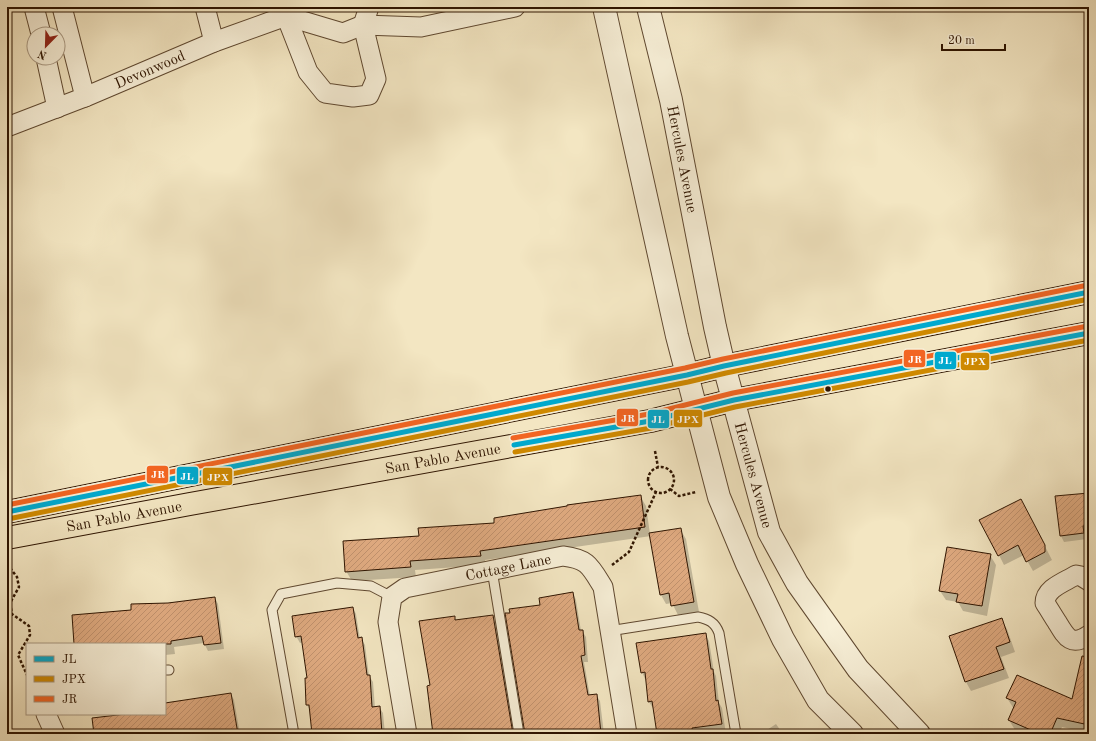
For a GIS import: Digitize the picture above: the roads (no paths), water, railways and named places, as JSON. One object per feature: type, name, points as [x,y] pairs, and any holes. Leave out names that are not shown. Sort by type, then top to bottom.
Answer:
[{"type":"main road","name":"San Pablo Avenue","points":[[7,512],[687,375],[724,366],[1089,292]]},
{"type":"main road","name":"San Pablo Avenue","points":[[7,538],[650,420],[734,400],[1089,332]]},
{"type":"street","points":[[34,7],[39,26]]},
{"type":"street","points":[[62,7],[85,97]]},
{"type":"street","points":[[205,7],[214,42]]},
{"type":"street","points":[[284,11],[308,72],[325,94],[353,97],[369,95],[376,79],[363,25],[369,7]]},
{"type":"street","points":[[284,11],[343,33],[363,25],[420,27],[515,7]]},
{"type":"street","points":[[604,7],[677,336],[719,497],[747,564],[783,639],[818,700],[852,734]]},
{"type":"street","name":"Hercules Avenue","points":[[648,7],[671,100],[724,366],[769,532],[797,582],[858,669],[919,734]]},
{"type":"street","name":"Devonwood","points":[[7,127],[85,97],[284,11]]},
{"type":"street","points":[[48,66],[57,108]]},
{"type":"street","name":"Cottage Lane","points":[[392,596],[405,588],[492,570],[563,556],[579,558],[591,568],[603,587],[627,734]]},
{"type":"street","points":[[1089,581],[1076,575],[1048,592],[1045,598],[1045,603],[1066,637],[1072,640],[1082,640],[1089,635]]},
{"type":"street","points":[[392,596],[388,622],[407,734]]},
{"type":"street","points":[[46,715],[55,734]]},
{"type":"lane","points":[[492,570],[519,734]]},
{"type":"lane","points":[[294,734],[272,610],[281,594],[337,583],[371,586],[392,596]]},
{"type":"lane","points":[[609,631],[698,617],[713,623],[719,633],[736,734]]}]
